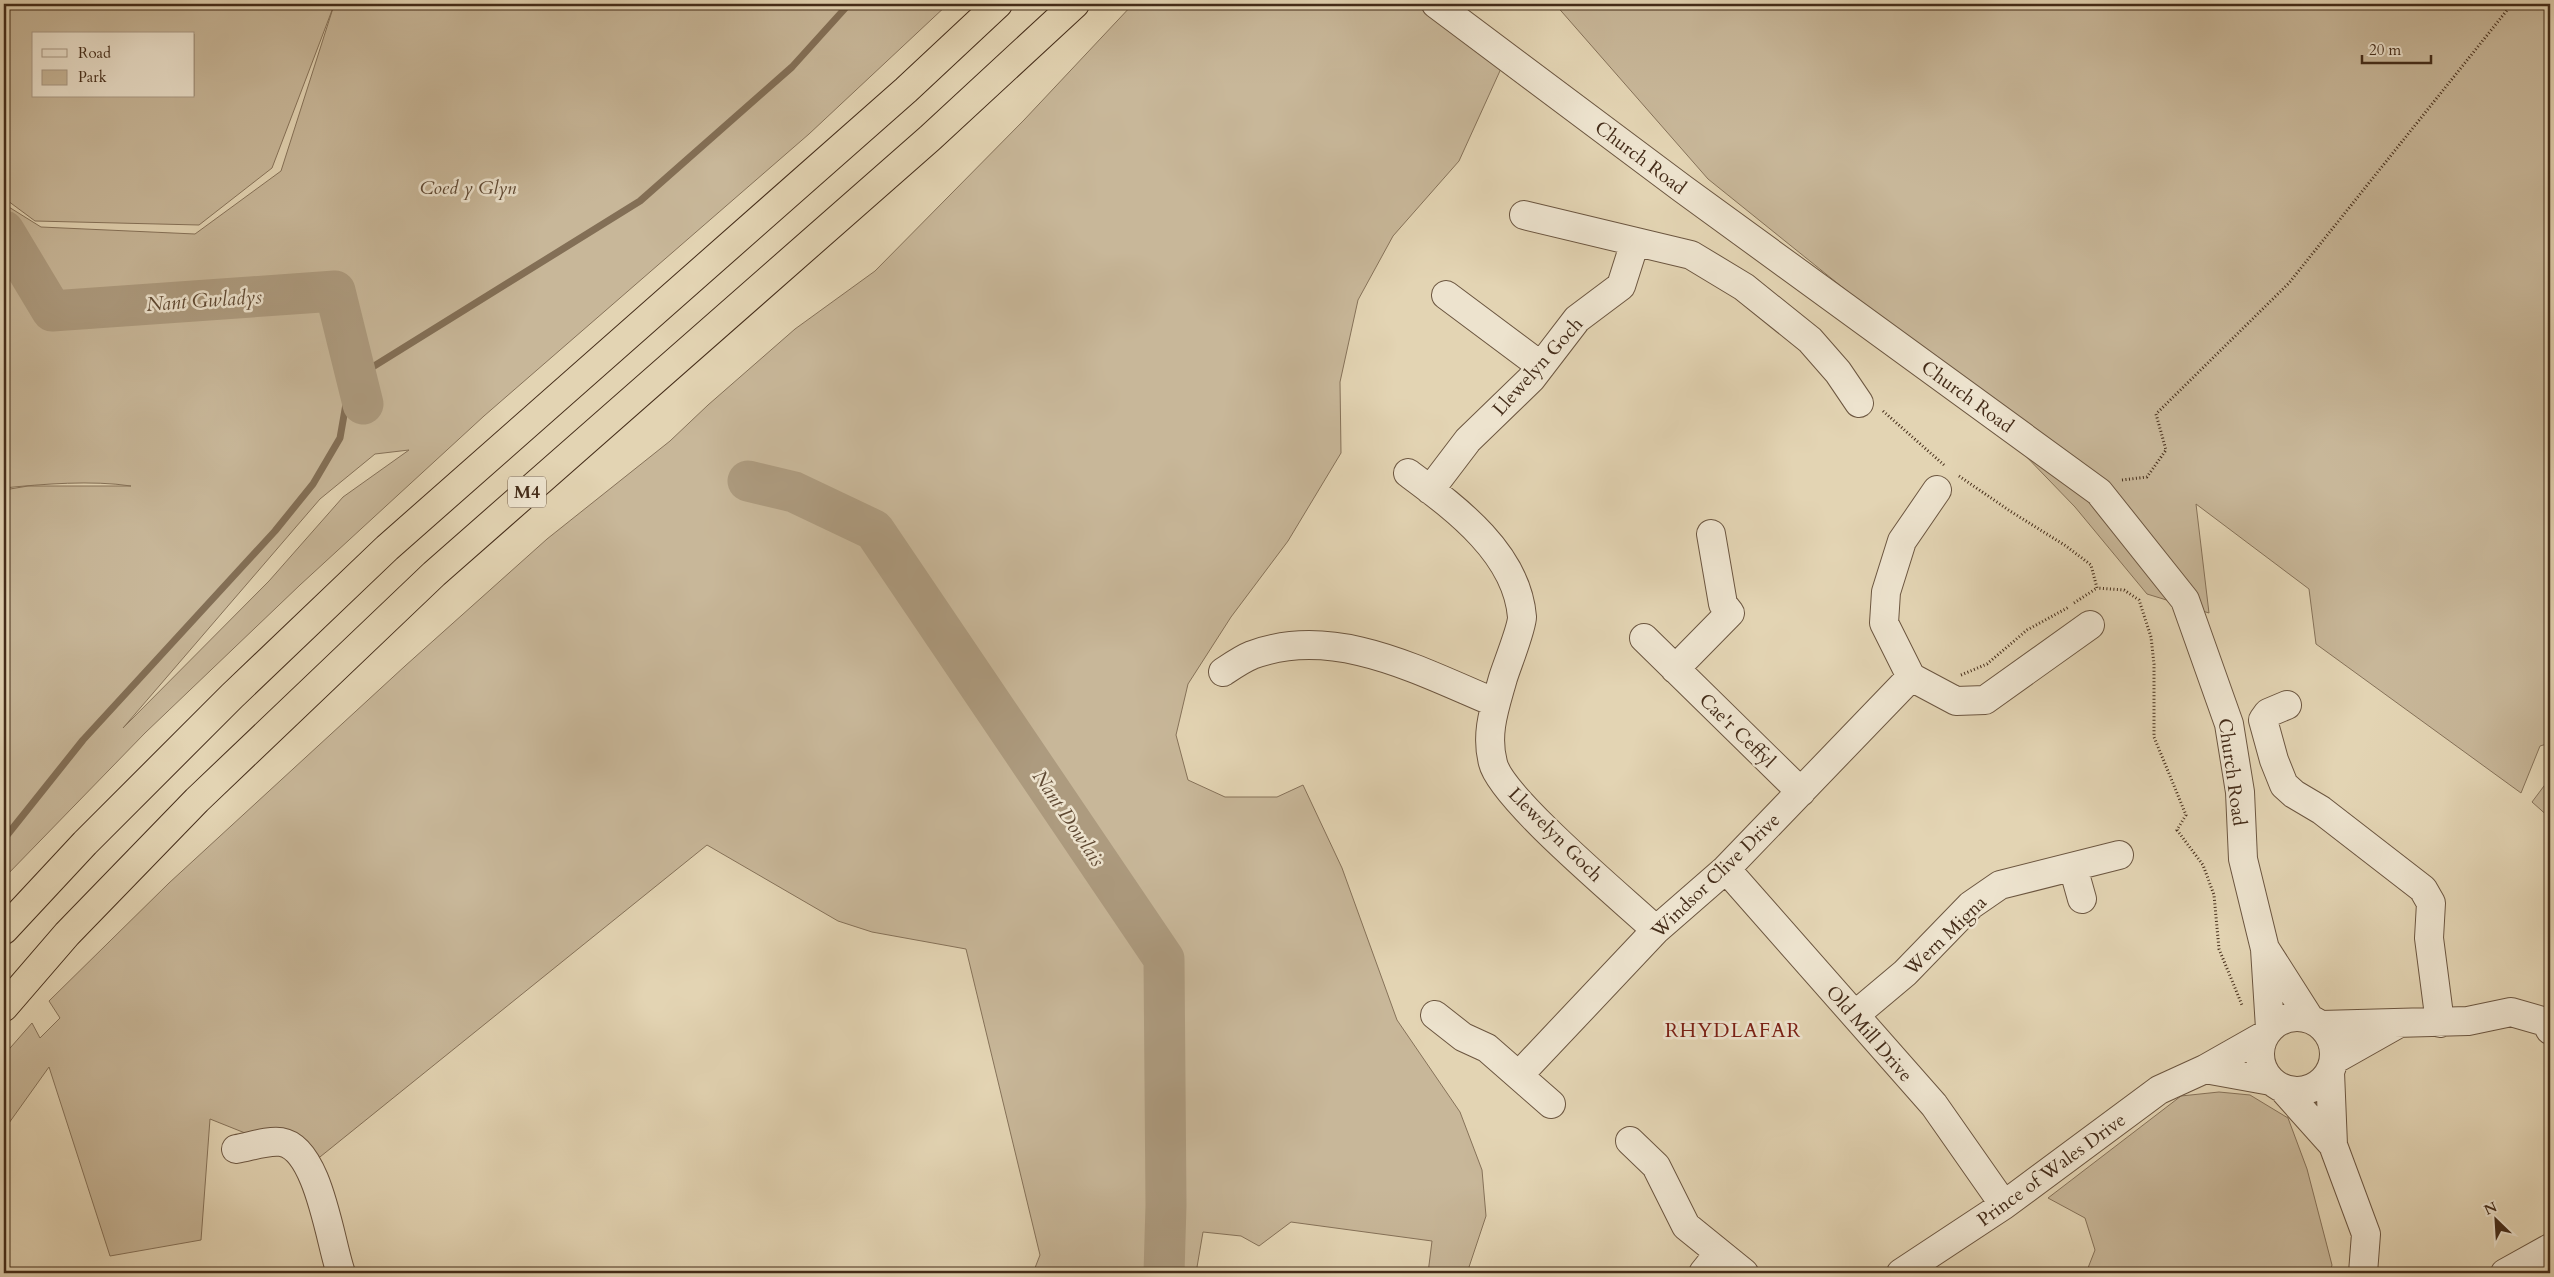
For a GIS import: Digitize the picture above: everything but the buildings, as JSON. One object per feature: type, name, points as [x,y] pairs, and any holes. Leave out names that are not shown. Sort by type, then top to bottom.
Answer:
[{"type":"highway","name":"M4","points":[[4,930],[85,844],[232,696],[387,548],[906,90],[998,4]]},
{"type":"highway","name":"M4","points":[[4,1007],[67,934],[197,800],[434,574],[886,178],[1075,4]]},
{"type":"street","name":"Church Road","points":[[1436,4],[1684,189],[2099,492],[2185,600],[2229,724],[2240,792],[2243,859],[2265,949],[2268,1032]]},
{"type":"street","points":[[1524,215],[1691,255],[1744,287],[1810,340],[1838,372],[1859,403]]},
{"type":"street","name":"Llewelyn Goch","points":[[1430,490],[1468,440],[1531,379],[1577,319],[1621,286],[1635,242]]},
{"type":"street","points":[[1446,295],[1541,366]]},
{"type":"street","name":"Llewelyn Goch","points":[[1408,473],[1491,544],[1512,577],[1522,618],[1490,722],[1493,764],[1515,800],[1656,930]]},
{"type":"street","points":[[1948,478],[1902,541],[1886,592],[1884,623],[1921,682],[1956,700],[1985,700],[2090,625]]},
{"type":"street","points":[[1675,669],[1730,613],[1723,604],[1711,534]]},
{"type":"street","name":"Cae'r Ceffyl","points":[[1644,638],[1801,792]]},
{"type":"street","points":[[1223,672],[1250,656],[1290,646],[1344,649],[1378,655],[1496,703]]},
{"type":"street","name":"Windsor Clive Drive","points":[[1520,1074],[1656,930],[1726,869],[1801,792],[1921,682]]},
{"type":"street","points":[[2287,705],[2268,713],[2263,720],[2278,774],[2284,785],[2294,794],[2321,810],[2423,889],[2431,903],[2429,938],[2440,1023]]},
{"type":"street","name":"Wern Migna","points":[[1855,1015],[1905,973],[1972,904],[2000,885],[2119,855]]},
{"type":"street","points":[[2073,867],[2082,899]]},
{"type":"street","name":"Old Mill Drive","points":[[1726,869],[1934,1105],[2004,1204]]},
{"type":"street","name":"Church Road","points":[[2265,949],[2315,1022]]},
{"type":"street","points":[[2333,1145],[2263,1071],[2260,1058],[2261,1045],[2268,1032],[2285,1018],[2298,1016],[2315,1022],[2397,1025],[2468,1021],[2511,1012],[2546,1022],[2550,1030]]},
{"type":"street","points":[[1435,1014],[1463,1037],[1487,1048],[1520,1074],[1551,1104]]},
{"type":"street","points":[[2315,1022],[2330,1035],[2334,1047],[2332,1066],[2333,1145],[2366,1234],[2363,1273]]},
{"type":"street","points":[[2205,1069],[2277,1085],[2296,1092],[2309,1090],[2322,1082],[2332,1066],[2397,1025]]},
{"type":"street","name":"Prince of Wales Drive","points":[[1901,1273],[2004,1204],[2159,1090],[2205,1069],[2268,1032]]},
{"type":"street","points":[[1630,1141],[1656,1166],[1686,1226],[1711,1263],[1744,1273]]},
{"type":"street","points":[[236,1149],[282,1142],[300,1152],[315,1180],[341,1273]]},
{"type":"street","points":[[2505,1273],[2550,1248]]},
{"type":"path","points":[[2089,484],[2147,477],[2166,450],[2156,414],[2289,283],[2512,4]]},
{"type":"path","points":[[1859,403],[1882,410],[1948,478],[2010,511],[2066,546],[2090,565],[2097,588]]},
{"type":"path","points":[[1921,682],[1987,664],[2027,630],[2097,588],[2124,590],[2139,600],[2151,637],[2154,664],[2154,737],[2186,815],[2177,830],[2203,865],[2214,895],[2219,949],[2243,1007]]},
{"type":"green space","name":"Coed y Glyn","points":[[4,4],[948,4],[809,134],[484,416],[300,585],[145,733],[4,878],[4,490],[28,486],[131,486],[84,483],[51,484],[4,488],[4,204],[41,227],[195,234],[281,171],[334,5],[272,168],[199,225],[35,221],[4,198]],"holes":[[[409,450],[343,497],[269,581],[123,728],[320,499],[375,454]]]},
{"type":"green space","points":[[1133,4],[1422,4],[1504,62],[1459,161],[1393,236],[1358,300],[1340,382],[1341,453],[1288,541],[1231,617],[1188,684],[1176,735],[1188,780],[1225,797],[1277,797],[1303,785],[1342,868],[1397,1020],[1460,1112],[1482,1170],[1486,1216],[1467,1273],[1428,1273],[1432,1241],[1291,1222],[1259,1246],[1241,1236],[1203,1232],[1196,1273],[1033,1273],[1040,1255],[966,949],[872,932],[838,921],[707,845],[310,1165],[270,1143],[210,1119],[201,1240],[110,1256],[49,1067],[4,1130],[4,1055],[32,1023],[40,1038],[60,1018],[49,1001],[169,883],[405,666],[547,539],[670,441],[795,329],[875,271],[1024,120]]},
{"type":"green space","points":[[1555,4],[2550,4],[2550,743],[2540,746],[2521,793],[2316,644],[2309,589],[2196,504],[2209,613],[2147,594],[2075,507],[1934,361],[1708,179]]},
{"type":"green space","points":[[2550,778],[2550,818],[2532,802]]},
{"type":"green space","points":[[2219,1092],[2250,1095],[2288,1118],[2307,1169],[2332,1265],[2330,1273],[2086,1273],[2095,1250],[2085,1218],[2048,1198],[2181,1096]]},
{"type":"waterway","points":[[4,839],[83,740],[275,531],[313,484],[340,438],[350,381],[640,201],[792,67],[849,4]]},
{"type":"waterway","name":"Nant Gwladys","points":[[4,231],[52,311],[335,291],[363,404]]},
{"type":"waterway","name":"Nant Dowlais","points":[[748,481],[794,492],[874,530],[1164,959],[1166,1205],[1164,1273]]},
{"type":"district","name":"RHYDLAFAR","points":[[1733,1030]]}]
